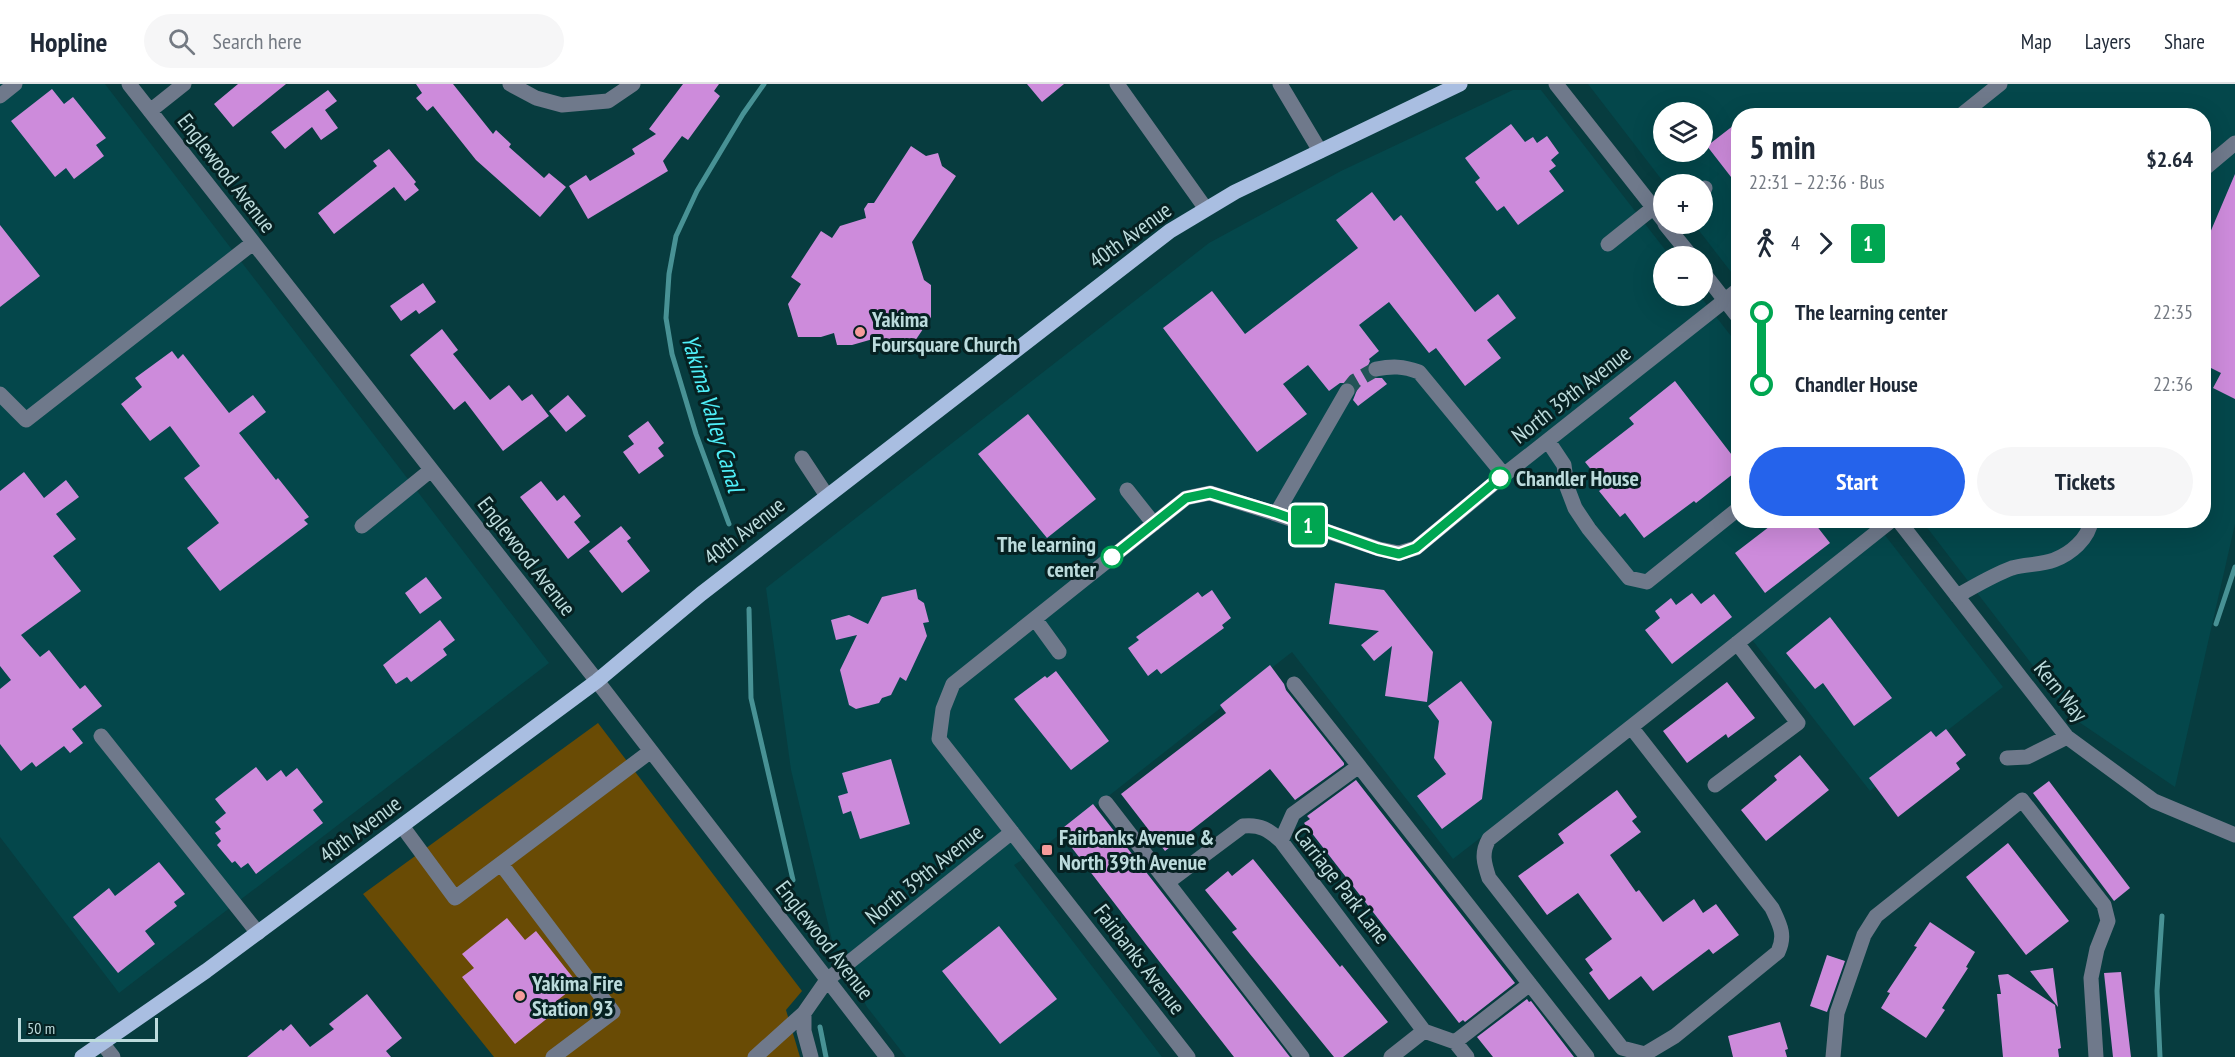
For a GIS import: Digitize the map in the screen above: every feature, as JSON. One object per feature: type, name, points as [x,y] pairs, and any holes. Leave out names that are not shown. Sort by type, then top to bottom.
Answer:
[{"type":"main road","name":"40th Avenue","points":[[82,1057],[206,972],[597,681],[701,594],[1170,231],[1235,192],[1460,84]]},
{"type":"street","points":[[0,96],[15,84]]},
{"type":"street","name":"Englewood Avenue","points":[[129,84],[597,681],[887,1057]]},
{"type":"street","points":[[150,111],[184,84]]},
{"type":"street","points":[[510,84],[536,98],[561,105],[608,101],[633,84]]},
{"type":"street","points":[[1117,84],[1206,209]]},
{"type":"street","points":[[1280,84],[1320,151]]},
{"type":"street","points":[[1556,84],[1653,207]]},
{"type":"street","points":[[1970,108],[2000,84]]},
{"type":"street","points":[[2211,163],[2235,143]]},
{"type":"street","points":[[1608,244],[1653,222]]},
{"type":"street","points":[[1674,234],[1683,246]]},
{"type":"street","points":[[0,394],[26,420],[253,243]]},
{"type":"street","points":[[1713,284],[1731,307]]},
{"type":"street","name":"North 39th Avenue","points":[[755,1057],[804,1013],[827,980],[1012,832],[939,739],[943,709],[953,684],[1186,498],[1210,493],[1276,513],[1378,549],[1399,554],[1416,548],[1504,475],[1731,296]]},
{"type":"street","points":[[1376,369],[1392,366],[1406,367],[1419,372],[1504,475]]},
{"type":"street","points":[[1276,513],[1347,391]]},
{"type":"street","points":[[1548,441],[1564,465],[1567,487],[1575,508],[1629,578],[1647,582],[1731,515]]},
{"type":"street","points":[[802,458],[827,496]]},
{"type":"street","points":[[362,526],[432,470]]},
{"type":"street","points":[[1127,490],[1154,524]]},
{"type":"street","points":[[1631,727],[1772,908],[1783,930],[1782,944],[1778,952],[1675,1036],[1645,1054],[1622,1048],[1489,878],[1484,863],[1484,849],[1489,839],[1882,528]]},
{"type":"street","name":"Kern Way","points":[[1904,528],[2067,737],[2154,801],[2235,835]]},
{"type":"street","points":[[1957,596],[1997,574],[2015,567],[2053,560],[2073,550],[2084,538],[2088,528]]},
{"type":"street","points":[[1035,619],[1059,652]]},
{"type":"street","points":[[1715,785],[1797,723],[1737,643]]},
{"type":"street","points":[[1294,684],[1587,1057]]},
{"type":"street","points":[[101,736],[258,933]]},
{"type":"street","points":[[2007,758],[2027,757],[2067,737]]},
{"type":"street","points":[[402,826],[455,898],[651,751]]},
{"type":"street","points":[[1281,841],[1293,814],[1359,766]]},
{"type":"street","points":[[1833,1057],[1837,1013],[1864,935],[1876,916],[2022,800],[2104,905],[2108,921],[2097,949],[2091,978],[2096,1057]]},
{"type":"street","points":[[1106,803],[1302,1057]]},
{"type":"street","name":"Carriage Park Lane","points":[[1168,882],[1244,826],[1257,825],[1270,831],[1281,841],[1425,1031]]},
{"type":"street","name":"Fairbanks Avenue","points":[[1012,832],[1188,1057]]},
{"type":"street","points":[[501,864],[613,1012],[553,1057]]},
{"type":"street","points":[[1455,1042],[1530,984]]},
{"type":"street","points":[[804,1013],[804,1031],[811,1057]]},
{"type":"street","points":[[1391,1057],[1425,1031],[1455,1042],[1467,1057]]},
{"type":"street","points":[[102,1043],[112,1057]]},
{"type":"shaded area","points":[[0,84],[105,84],[549,663],[119,993],[0,837]]},
{"type":"shaded area","points":[[1588,84],[2235,84],[2235,524],[2175,787],[2073,718],[1927,528],[2211,528],[2211,108],[1731,108],[1731,272],[1702,234],[1713,234],[1713,174],[1657,174]]},
{"type":"shaded area","points":[[1513,90],[1541,90],[1662,246],[1653,246],[1653,306],[1708,306],[1731,336],[1731,528],[1879,528],[2003,687],[1870,791],[1746,632],[1453,859],[1292,652],[1050,842],[1014,865],[1162,1057],[906,1057],[867,1007],[832,940],[791,770],[766,588],[1209,243],[1341,171]]},
{"type":"shaded area","points":[[598,723],[802,991],[786,1010],[800,1057],[494,1057],[363,894]]},
{"type":"building","points":[[238,84],[286,84],[233,127],[214,104]]},
{"type":"building","points":[[416,84],[453,84],[493,134],[496,130],[511,144],[509,147],[544,178],[549,173],[566,187],[540,217],[476,160],[433,106],[427,111],[416,98],[422,93]]},
{"type":"building","points":[[683,84],[719,84],[714,91],[720,96],[688,140],[682,136],[663,161],[668,171],[588,219],[569,186],[586,175],[590,181],[635,154],[632,149],[656,134],[649,129]]},
{"type":"building","points":[[1027,84],[1064,84],[1042,102]]},
{"type":"building","points":[[52,89],[64,104],[73,97],[106,138],[96,145],[104,156],[74,179],[66,168],[55,177],[11,121]]},
{"type":"building","points":[[328,90],[337,101],[325,110],[338,128],[321,140],[312,127],[285,149],[271,132]]},
{"type":"building","points":[[1511,124],[1525,142],[1533,137],[1537,143],[1547,136],[1559,153],[1551,160],[1556,166],[1549,171],[1564,191],[1518,225],[1504,206],[1497,211],[1475,182],[1480,178],[1465,158]]},
{"type":"building","points":[[1731,127],[1731,177],[1713,154],[1713,141]]},
{"type":"building","points":[[911,146],[926,156],[938,153],[942,166],[956,176],[912,242],[924,280],[931,285],[931,317],[913,344],[881,344],[873,339],[852,345],[837,345],[834,333],[821,337],[798,337],[788,304],[801,284],[791,277],[821,231],[832,238],[840,226],[866,218],[864,209],[868,203],[874,203]]},
{"type":"building","points":[[389,149],[416,182],[414,184],[419,190],[405,201],[394,187],[334,234],[318,213],[377,166],[373,161]]},
{"type":"building","points":[[2235,174],[2235,399],[2213,388],[2221,373],[2211,368],[2211,231]]},
{"type":"building","points":[[1372,192],[1394,221],[1401,215],[1475,312],[1498,294],[1516,318],[1487,340],[1501,358],[1465,386],[1436,348],[1429,353],[1389,302],[1359,325],[1379,351],[1369,359],[1366,370],[1368,375],[1373,378],[1382,378],[1387,384],[1358,406],[1353,400],[1357,390],[1352,383],[1340,383],[1329,391],[1308,365],[1283,384],[1307,414],[1257,452],[1163,328],[1212,291],[1245,334],[1358,248],[1336,220]]},
{"type":"building","points":[[0,225],[40,276],[0,307]]},
{"type":"building","points":[[423,283],[436,302],[419,314],[416,310],[401,321],[390,306]]},
{"type":"building","points":[[442,329],[458,350],[453,354],[490,400],[509,385],[522,401],[532,394],[549,416],[503,451],[465,401],[454,410],[410,355]]},
{"type":"building","points":[[172,351],[178,359],[183,354],[229,413],[253,395],[266,412],[239,433],[309,517],[304,520],[308,524],[220,591],[187,548],[219,523],[184,478],[200,466],[170,426],[150,441],[121,404],[142,387],[135,378]]},
{"type":"building","points":[[1675,381],[1731,454],[1731,476],[1696,503],[1694,501],[1644,538],[1625,513],[1620,517],[1599,491],[1605,487],[1585,462],[1634,424],[1629,418]]},
{"type":"building","points":[[568,395],[586,416],[566,432],[549,411]]},
{"type":"building","points":[[1028,414],[1096,499],[1047,538],[978,454]]},
{"type":"building","points":[[648,421],[664,443],[658,448],[664,456],[639,474],[623,452],[634,444],[628,436]]},
{"type":"building","points":[[24,472],[44,498],[66,480],[79,497],[56,514],[76,539],[53,556],[81,591],[21,635],[40,657],[49,650],[80,689],[85,685],[102,706],[72,729],[83,743],[70,753],[64,746],[36,767],[32,762],[21,771],[0,744],[0,689],[11,680],[0,666],[0,491]]},
{"type":"building","points":[[541,481],[557,501],[564,495],[581,516],[574,522],[590,542],[568,559],[520,497]]},
{"type":"building","points":[[621,526],[631,538],[627,541],[650,571],[622,593],[589,551]]},
{"type":"building","points":[[1768,528],[1818,528],[1830,543],[1765,593],[1735,553]]},
{"type":"building","points":[[426,577],[442,598],[420,614],[405,593]]},
{"type":"building","points":[[1335,583],[1384,590],[1433,652],[1427,702],[1385,696],[1392,646],[1374,661],[1361,645],[1379,631],[1329,624]]},
{"type":"building","points":[[916,589],[918,599],[924,603],[929,622],[923,623],[927,636],[906,681],[900,677],[891,695],[882,698],[879,703],[856,709],[849,705],[840,670],[857,635],[836,640],[831,620],[849,615],[868,624],[882,597]]},
{"type":"building","points":[[1212,590],[1231,618],[1222,625],[1224,628],[1161,674],[1157,669],[1148,676],[1128,648],[1139,640],[1136,637],[1198,592],[1202,597]]},
{"type":"building","points":[[1692,593],[1701,604],[1714,594],[1732,617],[1672,664],[1645,630],[1660,618],[1655,611],[1671,598],[1676,605]]},
{"type":"building","points":[[1830,617],[1892,698],[1854,726],[1823,683],[1815,689],[1786,653]]},
{"type":"building","points":[[440,620],[455,640],[443,649],[447,655],[411,682],[407,677],[396,684],[383,665]]},
{"type":"building","points":[[1270,665],[1286,690],[1344,765],[1295,800],[1270,769],[1165,851],[1121,794],[1226,713],[1220,705]]},
{"type":"building","points":[[1056,671],[1109,741],[1071,770],[1014,699],[1045,676],[1047,678]]},
{"type":"building","points":[[1461,681],[1492,722],[1482,799],[1442,829],[1417,796],[1446,774],[1434,758],[1439,721],[1428,706]]},
{"type":"building","points":[[1727,682],[1755,718],[1728,738],[1726,734],[1687,763],[1663,731]]},
{"type":"building","points":[[1946,729],[1966,755],[1956,763],[1960,769],[1898,817],[1869,778],[1931,731],[1936,737]]},
{"type":"building","points":[[1800,755],[1829,790],[1766,841],[1741,810],[1777,780],[1774,776]]},
{"type":"building","points":[[891,759],[910,824],[860,839],[851,811],[843,814],[838,796],[848,793],[842,773]]},
{"type":"building","points":[[256,767],[267,781],[281,770],[286,777],[297,768],[323,802],[313,810],[323,823],[256,874],[248,863],[241,868],[235,861],[232,863],[217,845],[221,841],[215,833],[221,829],[215,822],[226,813],[215,799]]},
{"type":"building","points":[[1356,780],[1515,983],[1465,1022],[1463,1020],[1459,1023],[1304,823],[1310,819],[1307,816]]},
{"type":"building","points":[[2049,781],[2130,888],[2114,901],[2033,793]]},
{"type":"building","points":[[1617,790],[1637,817],[1632,821],[1641,832],[1610,855],[1636,892],[1639,890],[1663,922],[1694,899],[1703,913],[1716,904],[1739,935],[1713,954],[1709,949],[1653,991],[1641,976],[1609,1000],[1589,973],[1593,970],[1585,959],[1612,939],[1578,893],[1547,915],[1518,876],[1564,843],[1558,834]]},
{"type":"building","points":[[1093,804],[1290,1057],[1234,1057],[1148,947],[1059,831]]},
{"type":"building","points":[[2008,843],[2069,921],[2026,955],[1966,877]]},
{"type":"building","points":[[1253,859],[1340,967],[1342,965],[1388,1022],[1343,1057],[1334,1057],[1232,932],[1237,929],[1205,890],[1228,871],[1232,876]]},
{"type":"building","points":[[159,862],[185,894],[174,902],[177,906],[145,931],[155,944],[118,973],[73,917],[109,888],[115,896]]},
{"type":"building","name":"Yakima Fire Station 93","points":[[507,918],[525,940],[536,931],[578,984],[549,1007],[554,1013],[515,1044],[462,977],[474,968],[462,954]]},
{"type":"building","points":[[1930,922],[1975,952],[1966,967],[1968,968],[1942,1008],[1945,1010],[1926,1038],[1881,1008],[1890,993],[1887,992],[1917,947],[1914,946]]},
{"type":"building","points":[[999,926],[1057,999],[1000,1044],[942,971]]},
{"type":"building","points":[[1827,955],[1845,961],[1827,1012],[1810,1006]]},
{"type":"building","points":[[2053,968],[2058,1007],[2030,971]]},
{"type":"building","points":[[2121,972],[2131,1057],[2113,1057],[2104,973]]},
{"type":"building","points":[[2008,974],[2055,1005],[2061,1048],[2058,1049],[2059,1057],[2003,1057],[1997,994],[2001,994],[1998,975]]},
{"type":"building","points":[[367,994],[402,1038],[386,1051],[391,1057],[247,1057],[281,1029],[283,1031],[291,1024],[310,1047],[334,1029],[329,1024]]},
{"type":"building","points":[[1527,999],[1531,1001],[1574,1057],[1493,1057],[1477,1037]]},
{"type":"building","points":[[1780,1022],[1788,1049],[1785,1050],[1787,1057],[1733,1057],[1728,1036]]},
{"type":"waterway","name":"Yakima Valley Canal","points":[[729,524],[696,434],[672,354],[666,318],[669,274],[676,236],[697,191],[743,114],[764,84]]},
{"type":"waterway","points":[[2216,624],[2235,567]]},
{"type":"waterway","name":"Yakima Valley Canal","points":[[749,609],[751,698],[793,880]]},
{"type":"waterway","points":[[2160,1057],[2157,991],[2162,916]]},
{"type":"waterway","name":"Yakima Valley Canal","points":[[820,1027],[826,1057]]},
{"type":"tunnel","points":[[1347,391],[1355,381],[1376,369]]},
{"type":"bus line","name":"1","points":[[1112,557],[1186,498],[1210,493],[1399,554],[1416,548],[1500,478]]},
{"type":"place","name":"Yakima Foursquare Church","points":[[860,332]]},
{"type":"place","name":"Chandler House","points":[[1500,478]]},
{"type":"place","name":"The learning center","points":[[1112,557]]},
{"type":"place","name":"Fairbanks Avenue & North 39th Avenue","points":[[1047,850]]},
{"type":"place","name":"Yakima Fire Station 93","points":[[520,996]]}]
